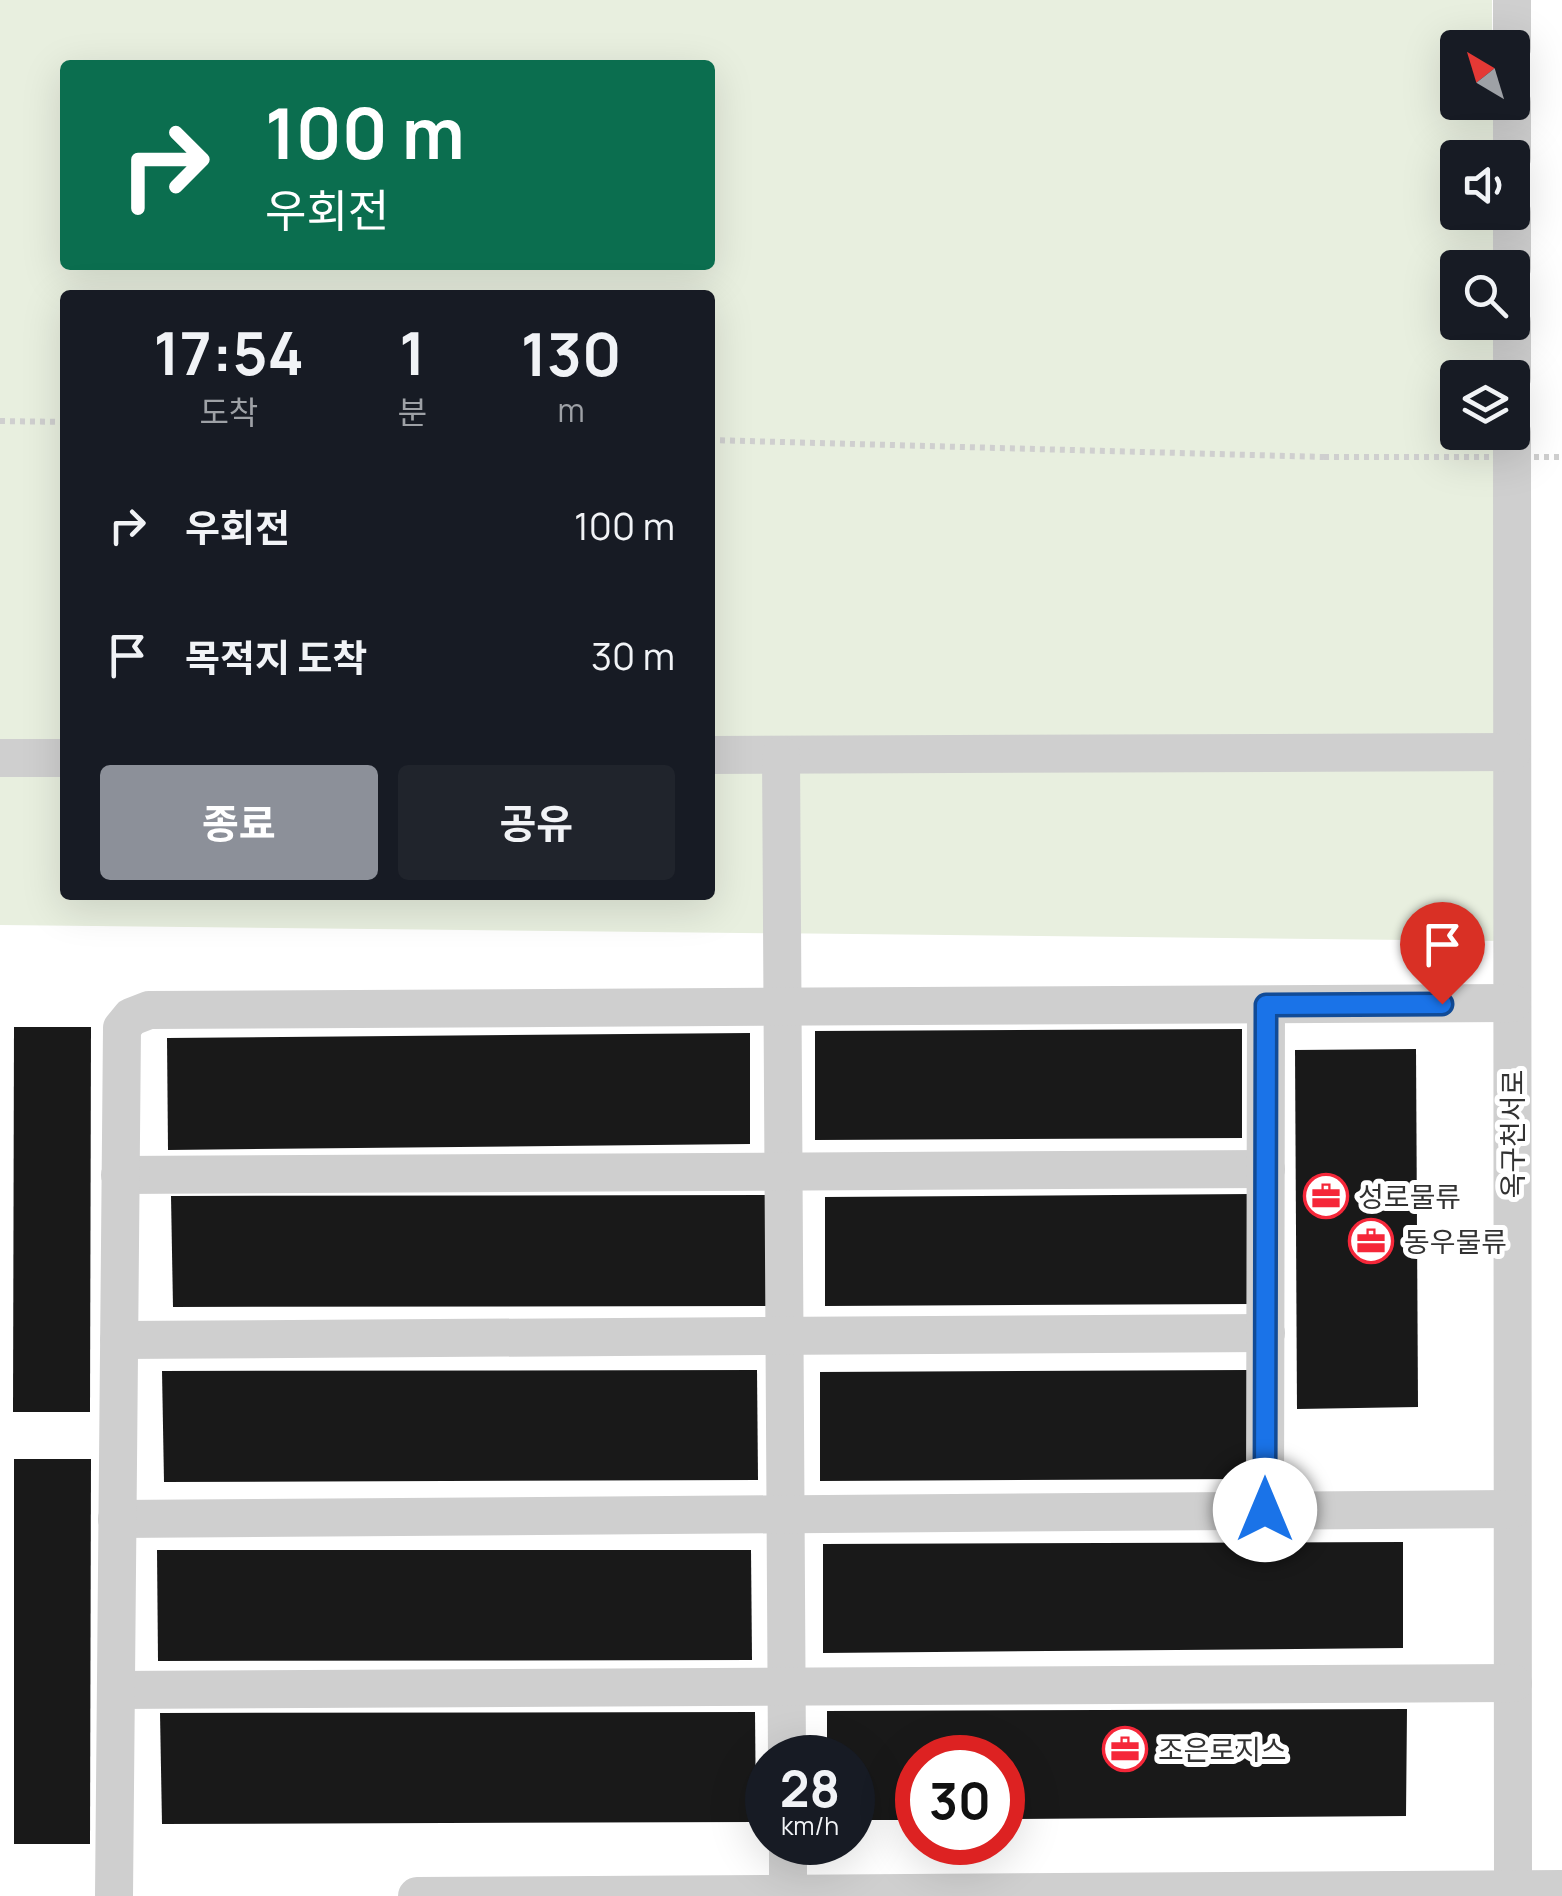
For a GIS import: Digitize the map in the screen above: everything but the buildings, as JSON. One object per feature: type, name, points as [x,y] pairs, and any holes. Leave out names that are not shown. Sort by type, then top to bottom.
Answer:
[{"type":"street","points":[[1512,0],[1512,30]]},
{"type":"street","name":"옥구천서로","points":[[1512,450],[1512,1892]]},
{"type":"street","points":[[715,755],[1512,752]]},
{"type":"street","points":[[781,755],[787,1735]]},
{"type":"street","points":[[0,758],[60,758]]},
{"type":"street","points":[[114,1896],[122,1028],[131,1017],[149,1010],[1512,1004]]},
{"type":"street","points":[[1265,1510],[1266,1005]]},
{"type":"street","points":[[120,1175],[1266,1169]]},
{"type":"street","points":[[119,1340],[1266,1334]]},
{"type":"street","points":[[118,1520],[1512,1508]]},
{"type":"street","points":[[116,1690],[1512,1682]]},
{"type":"street","points":[[788,1865],[788,1894]]},
{"type":"street","points":[[417,1896],[1562,1889]]},
{"type":"path","points":[[0,420],[60,422]]},
{"type":"path","points":[[715,440],[1324,457],[1562,457]]},
{"type":"green space","points":[[0,0],[1492,0],[1492,30],[1440,30],[1440,120],[1493,120],[1494,140],[1440,140],[1440,230],[1494,230],[1495,250],[1440,250],[1440,340],[1496,340],[1496,360],[1440,360],[1440,450],[1497,450],[1502,941],[0,925]]},
{"type":"place","name":"성로물류","points":[[1326,1196]]},
{"type":"place","name":"동우물류","points":[[1371,1241]]},
{"type":"place","name":"조은로지스","points":[[1125,1749]]},
{"type":"route","points":[[1265,1510],[1266,1005],[1442,1004]]}]
